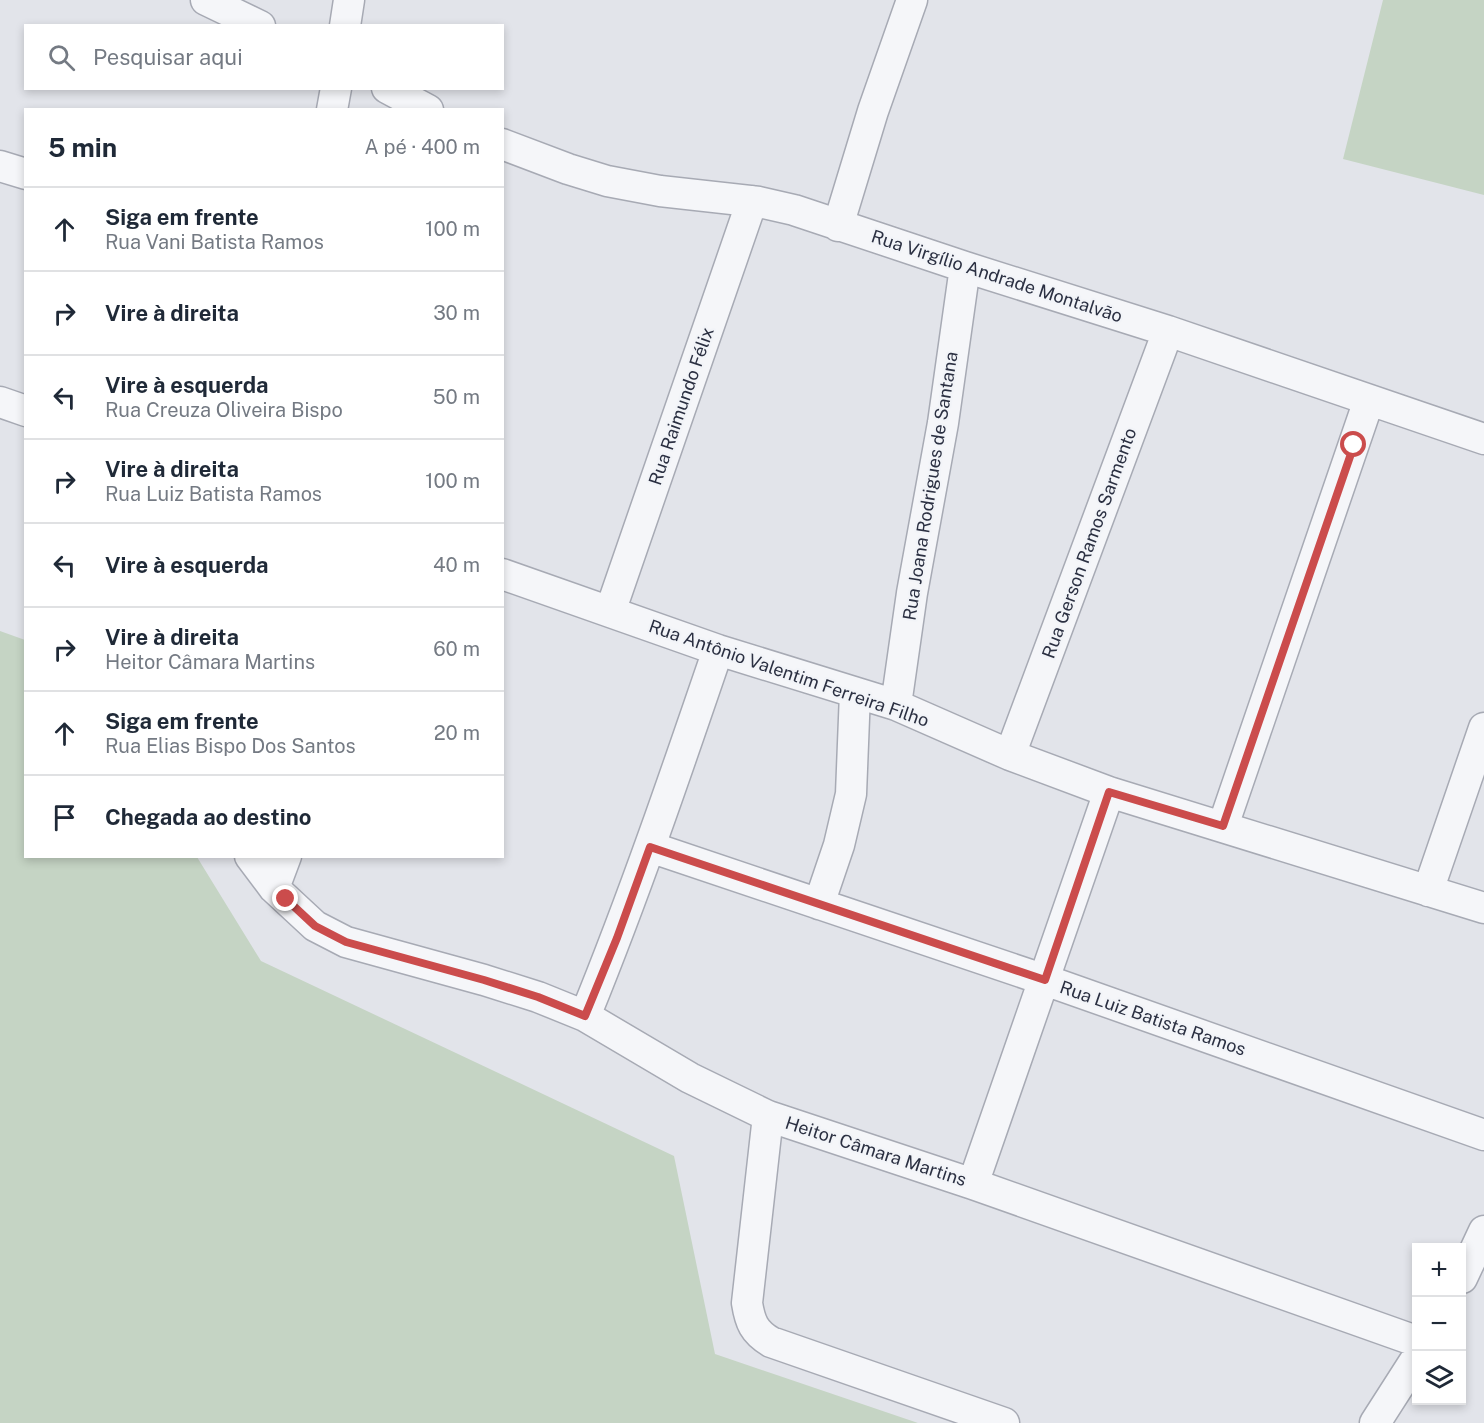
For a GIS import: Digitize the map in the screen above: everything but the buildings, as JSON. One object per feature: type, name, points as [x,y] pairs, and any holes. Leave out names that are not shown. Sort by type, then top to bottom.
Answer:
[{"type":"street","points":[[206,0],[256,24]]},
{"type":"street","points":[[345,24],[349,0]]},
{"type":"street","points":[[838,226],[873,111],[912,0]]},
{"type":"street","points":[[332,108],[336,90]]},
{"type":"street","points":[[391,90],[424,108]]},
{"type":"street","name":"Rua Virgílio Andrade Montalvão","points":[[504,145],[568,169],[616,183],[660,191],[752,201],[794,210],[1167,331],[1484,439]]},
{"type":"street","points":[[0,166],[24,173]]},
{"type":"street","name":"Rua Raimundo Félix","points":[[610,612],[752,201]]},
{"type":"street","name":"Rua Joana Rodrigues de Santana","points":[[896,705],[912,593],[944,423],[964,267]]},
{"type":"street","name":"Rua Gerson Ramos Sarmento","points":[[1010,755],[1167,331]]},
{"type":"street","points":[[1223,826],[1369,400]]},
{"type":"street","points":[[0,402],[24,410]]},
{"type":"street","name":"Rua Antônio Valentim Ferreira Filho","points":[[504,575],[718,650],[896,705],[1010,755],[1109,792],[1484,908]]},
{"type":"street","points":[[585,1016],[617,938],[718,650]]},
{"type":"street","points":[[819,904],[839,845],[851,794],[855,693]]},
{"type":"street","points":[[1428,891],[1484,728]]},
{"type":"street","points":[[973,1184],[1109,792]]},
{"type":"street","name":"Rua Luiz Batista Ramos","points":[[650,847],[1045,980],[1484,1135]]},
{"type":"street","name":"Heitor Câmara Martins","points":[[252,858],[274,888],[315,926],[346,942],[538,997],[585,1016],[690,1078],[768,1116],[973,1184],[1412,1340]]},
{"type":"street","points":[[274,888],[285,858]]},
{"type":"street","points":[[768,1116],[747,1303],[750,1322],[755,1329],[771,1342],[1004,1423]]},
{"type":"street","points":[[1466,1268],[1484,1231]]},
{"type":"street","points":[[1376,1423],[1412,1365]]},
{"type":"green space","points":[[1383,0],[1484,0],[1484,195],[1343,159]]},
{"type":"green space","points":[[0,631],[24,640],[24,858],[198,858],[261,961],[674,1156],[715,1354],[918,1423],[0,1423]]},
{"type":"route","points":[[286,899],[315,926],[346,942],[484,980],[538,997],[585,1016],[617,938],[650,847],[1045,980],[1109,792],[1223,826],[1354,445]]}]
